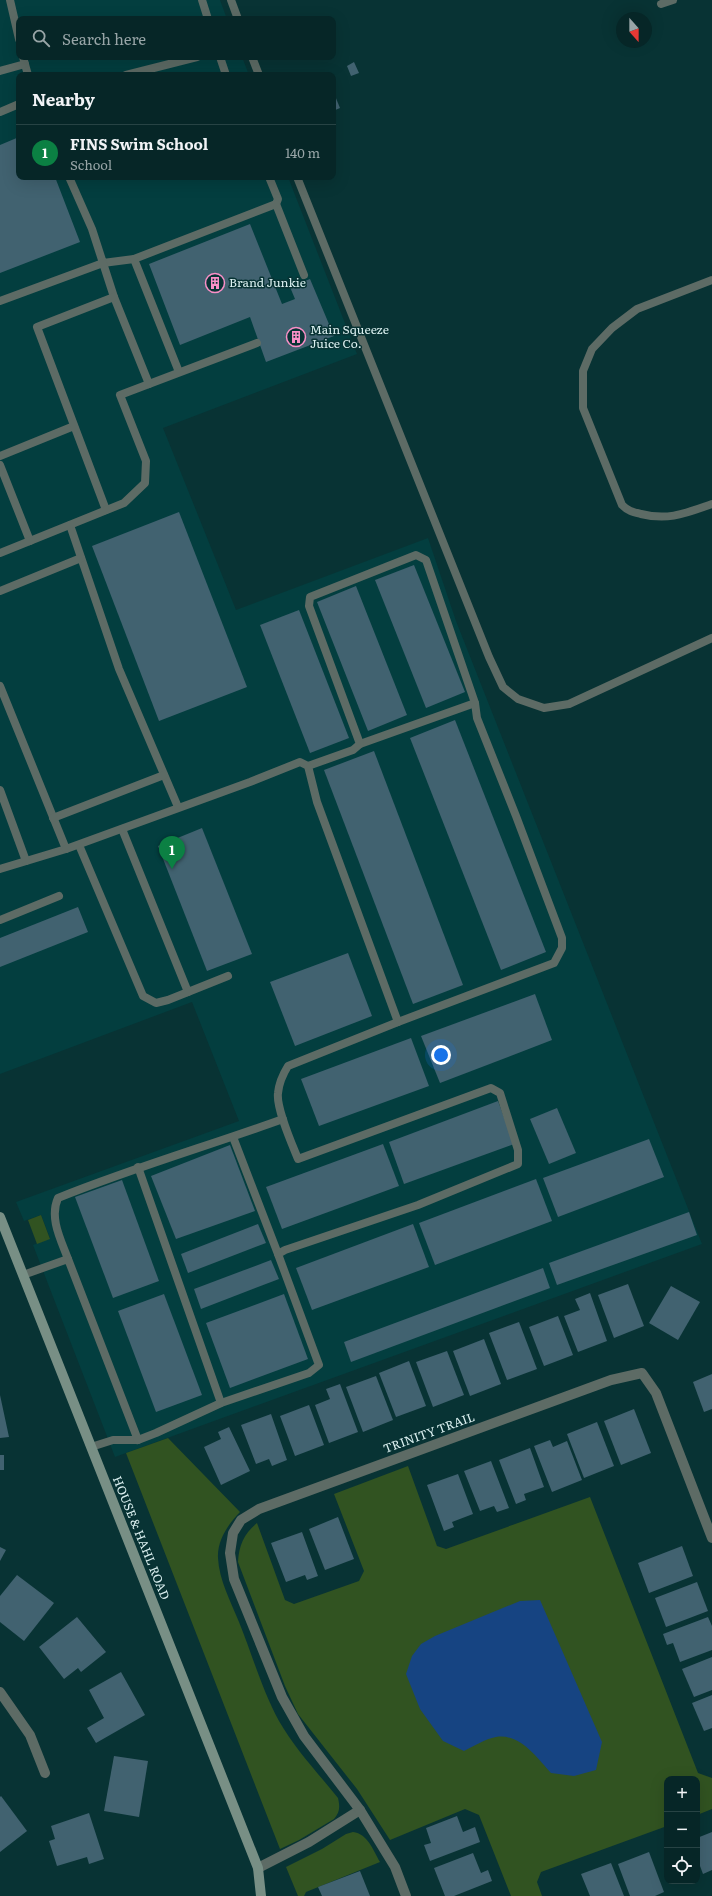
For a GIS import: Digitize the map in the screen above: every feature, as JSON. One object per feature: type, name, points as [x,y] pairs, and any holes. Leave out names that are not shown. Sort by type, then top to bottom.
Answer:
[{"type":"street","name":"HOUSE & HAHL ROAD","points":[[0,1218],[258,1868],[260,1896]]},
{"type":"street","name":"TRINITY TRAIL","points":[[360,1810],[304,1736],[282,1697],[234,1579],[230,1553],[233,1533],[242,1520],[259,1509],[611,1380],[642,1373],[656,1393],[712,1538]]},
{"type":"street","points":[[0,1692],[30,1734],[44,1773]]},
{"type":"street","points":[[258,1868],[309,1842],[360,1810],[395,1867],[406,1896]]},
{"type":"lane","points":[[10,0],[16,26]]},
{"type":"lane","points":[[202,0],[207,16]]},
{"type":"lane","points":[[230,0],[237,16]]},
{"type":"lane","points":[[661,4],[673,0]]},
{"type":"lane","points":[[0,70],[24,60],[27,72]]},
{"type":"lane","points":[[138,72],[185,60]]},
{"type":"lane","points":[[221,60],[225,72]]},
{"type":"lane","points":[[253,60],[258,72]]},
{"type":"lane","points":[[0,112],[16,105]]},
{"type":"lane","points":[[70,180],[92,229],[114,297],[149,384]]},
{"type":"lane","points":[[270,180],[278,199],[276,204],[304,275]]},
{"type":"lane","points":[[298,180],[489,657],[503,687],[518,699],[544,708],[569,704],[712,638]]},
{"type":"lane","points":[[0,301],[103,263],[134,258],[276,204]]},
{"type":"lane","points":[[134,258],[179,372]]},
{"type":"lane","points":[[712,280],[637,309],[612,328],[592,349],[583,371],[582,389],[583,408],[622,505],[627,510],[657,518],[666,518],[712,504]]},
{"type":"lane","points":[[106,510],[37,326],[114,297]]},
{"type":"lane","points":[[0,552],[124,503],[145,483],[146,461],[120,395],[257,343]]},
{"type":"lane","points":[[0,456],[74,426]]},
{"type":"lane","points":[[0,465],[30,541]]},
{"type":"lane","points":[[70,525],[119,669],[178,807]]},
{"type":"lane","points":[[278,1254],[285,1250],[418,1205],[518,1164],[518,1150],[500,1093],[491,1088],[298,1160],[283,1119],[277,1094],[281,1077],[288,1066],[398,1022],[554,963],[562,948],[562,938],[477,718],[475,702],[426,560],[416,555],[310,597],[309,606],[360,744]]},
{"type":"lane","points":[[0,591],[81,558]]},
{"type":"lane","points":[[0,686],[66,849]]},
{"type":"lane","points":[[0,869],[79,845],[300,762],[308,766],[353,750],[360,744],[475,702]]},
{"type":"lane","points":[[308,766],[317,802],[398,1022]]},
{"type":"lane","points":[[53,818],[164,775]]},
{"type":"lane","points":[[0,790],[26,861]]},
{"type":"lane","points":[[122,829],[188,992]]},
{"type":"lane","points":[[79,845],[143,996],[156,1003],[228,976]]},
{"type":"lane","points":[[0,920],[59,896]]},
{"type":"lane","points":[[138,1440],[56,1227],[54,1207],[58,1198],[138,1167],[233,1137],[283,1119]]},
{"type":"lane","points":[[91,1447],[113,1440],[138,1440],[221,1403],[309,1373],[319,1366],[233,1137]]},
{"type":"lane","points":[[138,1167],[221,1403]]},
{"type":"lane","points":[[23,1275],[68,1259]]},
{"type":"shaded area","points":[[0,0],[220,0],[226,16],[16,16],[16,60],[243,60],[248,72],[16,72],[16,180],[289,180],[357,354],[163,428],[236,610],[428,538],[456,621],[702,1244],[115,1457],[33,1245],[50,1238],[41,1215],[24,1221],[16,1202],[239,1121],[192,1002],[0,1074]]},
{"type":"green space","points":[[41,1215],[50,1239],[37,1244],[28,1220]]},
{"type":"green space","points":[[168,1438],[240,1512],[224,1533],[219,1545],[218,1558],[223,1583],[244,1634],[262,1684],[279,1721],[299,1751],[338,1798],[339,1809],[334,1819],[299,1840],[280,1849],[126,1453]]},
{"type":"green space","points":[[408,1466],[437,1546],[446,1549],[590,1497],[698,1773],[712,1778],[712,1809],[700,1814],[700,1776],[664,1776],[664,1827],[541,1872],[537,1882],[542,1896],[511,1896],[479,1815],[465,1809],[390,1840],[357,1789],[298,1714],[285,1686],[238,1562],[243,1540],[257,1523],[285,1600],[294,1604],[359,1581],[364,1571],[334,1494]]},
{"type":"green space","points":[[353,1832],[358,1833],[366,1839],[380,1862],[306,1892],[304,1896],[298,1896],[286,1867],[322,1849],[346,1834]]},
{"type":"water","points":[[540,1600],[602,1742],[596,1770],[574,1776],[551,1773],[534,1754],[513,1739],[496,1737],[464,1751],[443,1741],[420,1709],[406,1674],[412,1656],[421,1644],[435,1636],[520,1601]]},
{"type":"building","points":[[354,62],[359,73],[351,76],[347,66]]},
{"type":"building","points":[[336,98],[340,108],[336,110]]},
{"type":"building","points":[[16,138],[16,180],[56,180],[80,242],[0,273],[0,145]]},
{"type":"building","name":"Brand Junkie","points":[[250,224],[282,304],[295,299],[290,287],[310,279],[334,336],[266,362],[250,317],[180,345],[149,264]]},
{"type":"building","points":[[179,512],[247,687],[159,721],[92,546]]},
{"type":"building","points":[[414,565],[465,692],[426,708],[375,580]]},
{"type":"building","points":[[356,586],[407,715],[368,731],[317,602]]},
{"type":"building","points":[[299,610],[349,738],[310,753],[260,625]]},
{"type":"building","points":[[455,720],[546,952],[501,970],[410,738]]},
{"type":"building","points":[[374,751],[463,985],[413,1004],[324,770]]},
{"type":"building","points":[[202,828],[252,954],[207,971],[158,846]]},
{"type":"building","points":[[78,907],[88,932],[0,967],[0,938]]},
{"type":"building","points":[[348,953],[372,1016],[295,1046],[270,982]]},
{"type":"building","points":[[535,994],[552,1040],[440,1083],[421,1036]]},
{"type":"building","points":[[411,1038],[429,1086],[319,1126],[301,1079]]},
{"type":"building","points":[[498,1101],[514,1144],[404,1184],[389,1142]]},
{"type":"building","points":[[557,1108],[576,1153],[549,1164],[530,1119]]},
{"type":"building","points":[[649,1139],[664,1177],[558,1217],[543,1178]]},
{"type":"building","points":[[383,1144],[399,1186],[282,1229],[266,1187]]},
{"type":"building","points":[[230,1145],[255,1211],[176,1239],[151,1176]]},
{"type":"building","points":[[536,1179],[552,1221],[435,1265],[419,1223]]},
{"type":"building","points":[[122,1180],[159,1281],[113,1298],[75,1197]]},
{"type":"building","points":[[689,1212],[697,1235],[557,1285],[549,1263]]},
{"type":"building","points":[[258,1224],[266,1243],[188,1273],[181,1254]]},
{"type":"building","points":[[413,1224],[429,1267],[312,1310],[296,1268]]},
{"type":"building","points":[[271,1260],[279,1279],[201,1309],[194,1289]]},
{"type":"building","points":[[543,1268],[550,1288],[351,1362],[344,1342]]},
{"type":"building","points":[[628,1284],[644,1326],[614,1338],[598,1295]]},
{"type":"building","points":[[671,1286],[700,1302],[678,1340],[649,1323]]},
{"type":"building","points":[[590,1293],[607,1341],[578,1352],[564,1316],[580,1310],[575,1299]]},
{"type":"building","points":[[164,1294],[202,1395],[156,1412],[118,1311]]},
{"type":"building","points":[[284,1294],[308,1359],[230,1388],[206,1323]]},
{"type":"building","points":[[558,1316],[573,1355],[544,1366],[529,1327]]},
{"type":"building","points":[[519,1322],[537,1369],[507,1380],[489,1333]]},
{"type":"building","points":[[484,1339],[501,1384],[470,1396],[453,1351]]},
{"type":"building","points":[[447,1351],[464,1395],[433,1407],[416,1362]]},
{"type":"building","points":[[409,1361],[426,1406],[396,1417],[379,1373]]},
{"type":"building","points":[[712,1374],[712,1409],[704,1412],[693,1382]]},
{"type":"building","points":[[376,1376],[393,1420],[363,1432],[346,1387]]},
{"type":"building","points":[[340,1384],[358,1432],[329,1443],[315,1405],[330,1399],[326,1389]]},
{"type":"building","points":[[0,1395],[9,1437],[0,1438]]},
{"type":"building","points":[[309,1405],[324,1445],[295,1456],[280,1416]]},
{"type":"building","points":[[634,1409],[651,1453],[621,1465],[604,1421]]},
{"type":"building","points":[[271,1414],[287,1460],[272,1466],[269,1459],[256,1464],[241,1425]]},
{"type":"building","points":[[597,1422],[614,1466],[584,1478],[567,1434]]},
{"type":"building","points":[[229,1427],[250,1471],[221,1485],[204,1447],[221,1439],[218,1432]]},
{"type":"building","points":[[550,1440],[553,1447],[567,1441],[582,1480],[552,1492],[534,1446]]},
{"type":"building","points":[[530,1448],[544,1487],[524,1494],[526,1500],[516,1504],[499,1460]]},
{"type":"building","points":[[0,1455],[4,1455],[4,1470],[0,1470]]},
{"type":"building","points":[[491,1461],[509,1508],[497,1512],[494,1506],[480,1511],[464,1471]]},
{"type":"building","points":[[458,1474],[473,1514],[452,1522],[454,1527],[444,1531],[427,1485]]},
{"type":"building","points":[[338,1517],[354,1559],[325,1570],[309,1529]]},
{"type":"building","points":[[302,1532],[318,1576],[307,1580],[305,1575],[286,1582],[271,1543]]},
{"type":"building","points":[[682,1546],[693,1576],[649,1593],[638,1563]]},
{"type":"building","points":[[0,1547],[6,1550],[0,1561]]},
{"type":"building","points":[[17,1575],[54,1603],[24,1641],[0,1622],[0,1596]]},
{"type":"building","points":[[697,1582],[708,1611],[666,1627],[655,1598]]},
{"type":"building","points":[[77,1617],[106,1652],[81,1672],[78,1668],[64,1679],[39,1647]]},
{"type":"building","points":[[708,1617],[712,1626],[712,1650],[680,1662],[673,1643],[667,1645],[663,1634]]},
{"type":"building","points":[[712,1657],[712,1690],[694,1697],[682,1669]]},
{"type":"building","points":[[121,1672],[145,1715],[96,1743],[87,1728],[104,1718],[89,1690]]},
{"type":"building","points":[[712,1695],[712,1728],[704,1731],[692,1703]]},
{"type":"building","points":[[114,1756],[148,1761],[139,1817],[104,1811]]},
{"type":"building","points":[[1,1796],[27,1831],[0,1852],[0,1797]]},
{"type":"building","points":[[89,1813],[104,1859],[89,1864],[87,1857],[57,1866],[49,1841],[55,1839],[51,1826]]},
{"type":"building","points":[[457,1816],[463,1832],[475,1827],[480,1842],[430,1861],[424,1845],[431,1843],[426,1828]]},
{"type":"building","points":[[712,1832],[712,1870],[703,1874],[700,1866],[700,1837]]},
{"type":"building","points":[[649,1852],[664,1892],[655,1896],[630,1896],[618,1864]]},
{"type":"building","points":[[473,1853],[481,1873],[488,1870],[492,1881],[454,1896],[445,1896],[434,1868]]},
{"type":"building","points":[[611,1863],[624,1896],[590,1896],[581,1874]]},
{"type":"building","points":[[360,1871],[370,1896],[322,1896],[318,1887]]},
{"type":"place","name":"Brand Junkie","points":[[215,283]]},
{"type":"place","name":"Main Squeeze Juice Co.","points":[[296,337]]},
{"type":"place","name":"FINS Swim School","points":[[172,869]]}]
